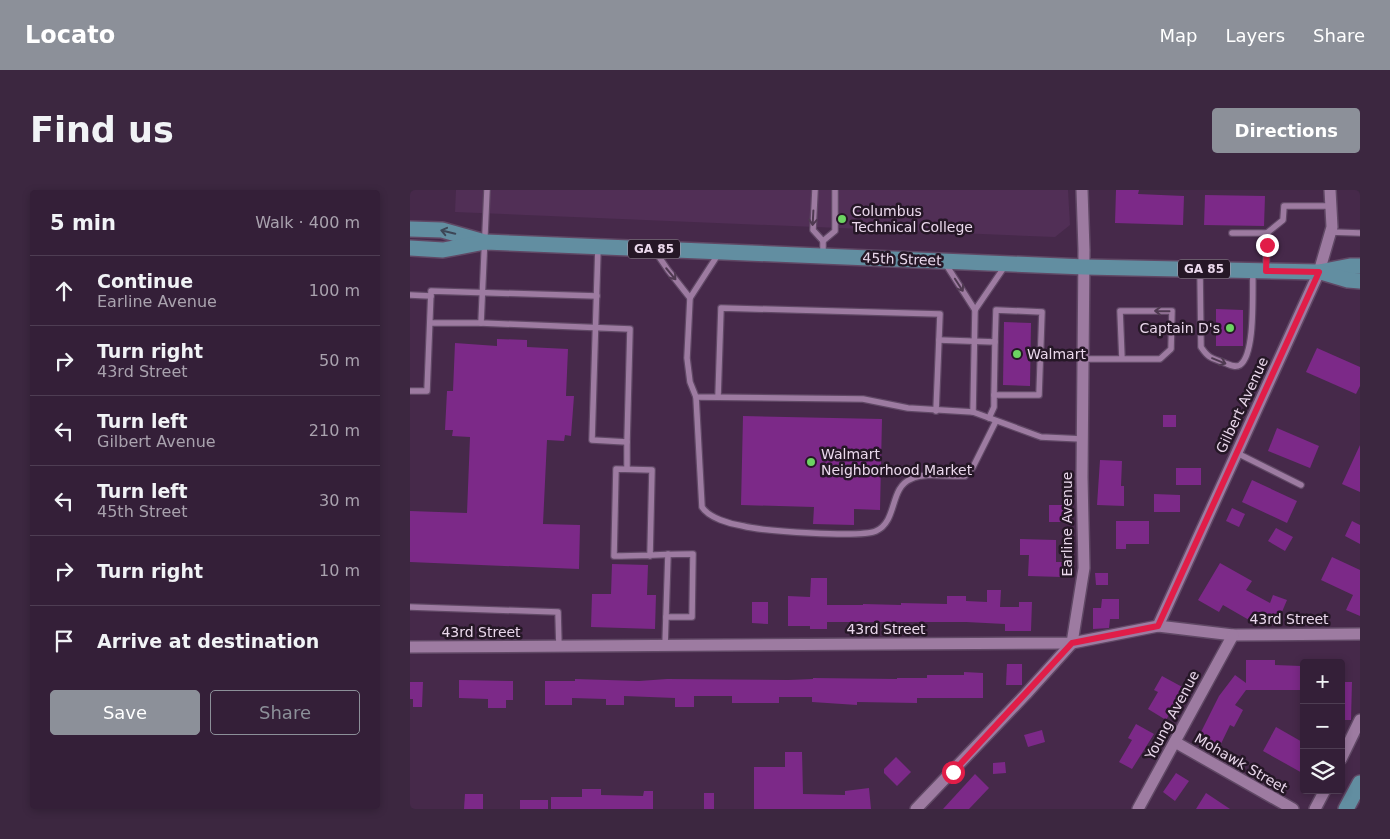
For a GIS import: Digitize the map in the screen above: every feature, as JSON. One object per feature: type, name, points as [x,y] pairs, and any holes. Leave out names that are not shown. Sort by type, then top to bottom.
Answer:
[{"type":"main road","name":"45th Street","points":[[410,228],[442,230],[485,242],[720,252],[823,249],[944,261],[1007,264],[1319,272],[1360,266]]},
{"type":"main road","name":"45th Street","points":[[410,248],[442,250],[485,242]]},
{"type":"main road","name":"45th Street","points":[[1319,272],[1348,280],[1360,281]]},
{"type":"main road","points":[[1346,809],[1360,783]]},
{"type":"street","name":"Earline Avenue","points":[[1072,643],[1084,568],[1082,439],[1084,267],[1082,190]]},
{"type":"street","name":"Gilbert Avenue","points":[[1158,626],[1319,272],[1332,227],[1330,190]]},
{"type":"street","name":"43rd Street","points":[[410,648],[1072,643],[1158,626],[1233,634],[1360,634]]},
{"type":"street","name":"Young Avenue","points":[[1138,809],[1233,634]]},
{"type":"street","points":[[916,809],[993,730],[1072,643]]},
{"type":"street","points":[[1345,751],[1360,720]]},
{"type":"street","name":"Mohawk Street","points":[[1175,742],[1293,809]]},
{"type":"street","points":[[1315,809],[1323,794]]},
{"type":"lane","points":[[481,324],[487,190]]},
{"type":"lane","points":[[815,190],[813,230],[823,249],[835,231],[835,190]]},
{"type":"lane","points":[[1200,269],[1201,347],[1208,356],[1233,366],[1239,365],[1246,358],[1251,339],[1259,271],[1267,233],[1283,220],[1284,206],[1331,206]]},
{"type":"lane","points":[[1330,232],[1360,233]]},
{"type":"lane","points":[[1232,233],[1267,233]]},
{"type":"lane","points":[[598,247],[592,440],[627,442]]},
{"type":"lane","points":[[654,249],[690,298]]},
{"type":"lane","points":[[720,252],[690,298],[687,358],[690,382],[696,397],[702,507],[705,512],[742,526],[805,532],[866,534],[877,531],[886,524],[897,491],[910,479],[925,476],[964,476],[973,466],[996,420]]},
{"type":"lane","points":[[944,261],[975,310]]},
{"type":"lane","points":[[972,412],[975,310],[1007,264]]},
{"type":"lane","points":[[410,391],[427,391],[431,291],[597,296]]},
{"type":"lane","points":[[410,296],[431,296]]},
{"type":"lane","points":[[718,397],[721,308],[940,314],[936,411]]},
{"type":"lane","points":[[989,418],[994,407],[994,395],[995,342],[996,310],[1042,312],[1039,395],[994,395]]},
{"type":"lane","points":[[1083,359],[1122,359],[1160,359],[1171,349],[1172,311],[1120,310],[1122,359]]},
{"type":"lane","points":[[430,323],[630,329],[627,469]]},
{"type":"lane","points":[[939,340],[995,342]]},
{"type":"lane","points":[[696,397],[863,399],[908,408],[972,412],[1041,437],[1082,439]]},
{"type":"lane","points":[[1237,453],[1301,485]]},
{"type":"lane","points":[[650,556],[652,470],[616,469],[614,556],[650,556],[693,554],[692,617],[666,617]]},
{"type":"lane","points":[[665,646],[668,554]]},
{"type":"lane","points":[[410,607],[558,612],[560,646]]},
{"type":"shaded area","name":"Columbus Technical College","points":[[456,190],[1068,190],[1070,225],[1055,237],[455,212]]},
{"type":"building","points":[[1116,190],[1139,190],[1138,194],[1184,196],[1183,225],[1115,223]]},
{"type":"building","points":[[1205,195],[1265,196],[1264,226],[1204,225]]},
{"type":"building","name":"Captain D's","points":[[1216,309],[1243,310],[1243,346],[1216,346]]},
{"type":"building","name":"Walmart","points":[[1004,322],[1031,323],[1030,386],[1003,385]]},
{"type":"building","points":[[497,339],[527,340],[527,347],[568,349],[566,396],[574,396],[571,436],[565,435],[564,441],[547,440],[543,524],[580,525],[579,569],[410,562],[410,511],[467,513],[470,437],[452,436],[453,430],[445,430],[447,391],[453,391],[455,343],[497,346]]},
{"type":"building","points":[[1317,348],[1360,367],[1360,386],[1356,394],[1306,372]]},
{"type":"building","points":[[1163,415],[1176,415],[1176,427],[1163,427]]},
{"type":"building","name":"Walmart Neighborhood Market","points":[[743,416],[882,419],[880,510],[854,509],[854,525],[813,524],[814,507],[741,505]]},
{"type":"building","points":[[1277,428],[1319,446],[1310,468],[1268,451]]},
{"type":"building","points":[[1360,445],[1360,492],[1342,484]]},
{"type":"building","points":[[1100,460],[1122,461],[1121,486],[1124,486],[1124,506],[1097,505]]},
{"type":"building","points":[[1176,468],[1201,468],[1201,485],[1176,485]]},
{"type":"building","points":[[1252,480],[1297,501],[1287,523],[1242,502]]},
{"type":"building","points":[[1154,494],[1180,495],[1180,512],[1154,512]]},
{"type":"building","points":[[1049,505],[1065,505],[1065,522],[1049,522]]},
{"type":"building","points":[[1232,508],[1245,514],[1239,527],[1226,521]]},
{"type":"building","points":[[1116,521],[1149,521],[1149,544],[1126,544],[1126,549],[1116,549]]},
{"type":"building","points":[[1352,521],[1360,525],[1360,544],[1345,536]]},
{"type":"building","points":[[1276,528],[1293,537],[1285,551],[1268,541]]},
{"type":"building","points":[[1020,539],[1056,540],[1056,562],[1062,562],[1062,577],[1028,576],[1029,555],[1020,555]]},
{"type":"building","points":[[1332,557],[1360,570],[1360,616],[1346,610],[1353,595],[1321,580]]},
{"type":"building","points":[[1220,563],[1252,581],[1246,590],[1270,603],[1273,595],[1287,600],[1276,626],[1251,616],[1249,620],[1223,605],[1219,612],[1198,600]]},
{"type":"building","points":[[612,564],[648,565],[647,595],[656,595],[655,629],[591,627],[592,594],[611,594]]},
{"type":"building","points":[[1095,573],[1108,573],[1108,585],[1096,585]]},
{"type":"building","points":[[811,578],[827,578],[827,605],[947,604],[947,596],[966,596],[966,601],[987,602],[987,590],[1001,590],[1000,607],[1019,607],[1019,602],[1032,602],[1031,631],[1005,631],[1005,624],[966,622],[827,622],[827,629],[810,629],[810,626],[788,626],[788,596],[810,597]]},
{"type":"building","points":[[1102,599],[1119,599],[1119,619],[1110,619],[1109,628],[1093,629],[1093,608],[1101,608]]},
{"type":"building","points":[[752,602],[768,602],[768,624],[752,623]]},
{"type":"building","points":[[1246,660],[1275,660],[1275,665],[1300,666],[1300,690],[1246,690],[1235,705],[1243,710],[1234,727],[1230,725],[1217,752],[1197,740],[1219,696],[1235,675],[1246,683]]},
{"type":"building","points":[[1007,664],[1022,664],[1022,685],[1006,685]]},
{"type":"building","points":[[964,672],[983,673],[983,698],[917,698],[917,703],[857,702],[857,705],[812,702],[812,697],[779,697],[779,703],[732,703],[732,696],[694,696],[694,707],[675,707],[675,698],[624,696],[624,705],[606,705],[606,699],[572,698],[572,705],[545,705],[545,681],[575,681],[575,679],[639,681],[667,679],[897,679],[927,678],[927,675],[964,675]]},
{"type":"building","points":[[1162,676],[1186,689],[1179,703],[1177,702],[1166,720],[1148,709],[1158,692],[1154,690]]},
{"type":"building","points":[[459,680],[513,681],[513,700],[506,700],[506,708],[488,708],[488,699],[459,698]]},
{"type":"building","points":[[410,682],[423,682],[422,707],[413,707],[413,699],[410,699]]},
{"type":"building","points":[[1345,682],[1352,682],[1351,720],[1345,720]]},
{"type":"building","points":[[1136,724],[1154,734],[1132,769],[1119,762],[1132,740],[1128,738]]},
{"type":"building","points":[[1276,727],[1300,741],[1300,772],[1263,751]]},
{"type":"building","points":[[1042,730],[1045,742],[1028,747],[1024,735]]},
{"type":"building","points":[[785,752],[802,752],[803,794],[845,795],[845,791],[869,788],[871,809],[754,809],[754,767],[785,767]]},
{"type":"building","points":[[896,757],[911,772],[897,786],[884,773],[884,769]]},
{"type":"building","points":[[1005,762],[1006,773],[993,774],[993,763]]},
{"type":"building","points":[[1176,773],[1189,781],[1175,801],[1163,792]]},
{"type":"building","points":[[975,774],[989,788],[969,809],[943,809]]},
{"type":"building","points":[[582,789],[601,789],[601,795],[643,796],[644,791],[653,791],[653,809],[551,809],[551,797],[582,797]]},
{"type":"building","points":[[704,793],[714,793],[714,809],[704,809]]},
{"type":"building","points":[[1206,793],[1230,809],[1196,809]]},
{"type":"building","points":[[465,794],[483,794],[483,809],[464,809]]},
{"type":"building","points":[[520,800],[548,800],[548,809],[520,809]]},
{"type":"place","name":"Columbus Technical College","points":[[842,219]]},
{"type":"place","name":"Captain D's","points":[[1230,328]]},
{"type":"place","name":"Walmart","points":[[1017,354]]},
{"type":"place","name":"Walmart Neighborhood Market","points":[[811,462]]},
{"type":"route","points":[[953,772],[1072,643],[1158,626],[1319,272],[1266,271],[1267,245]]}]
